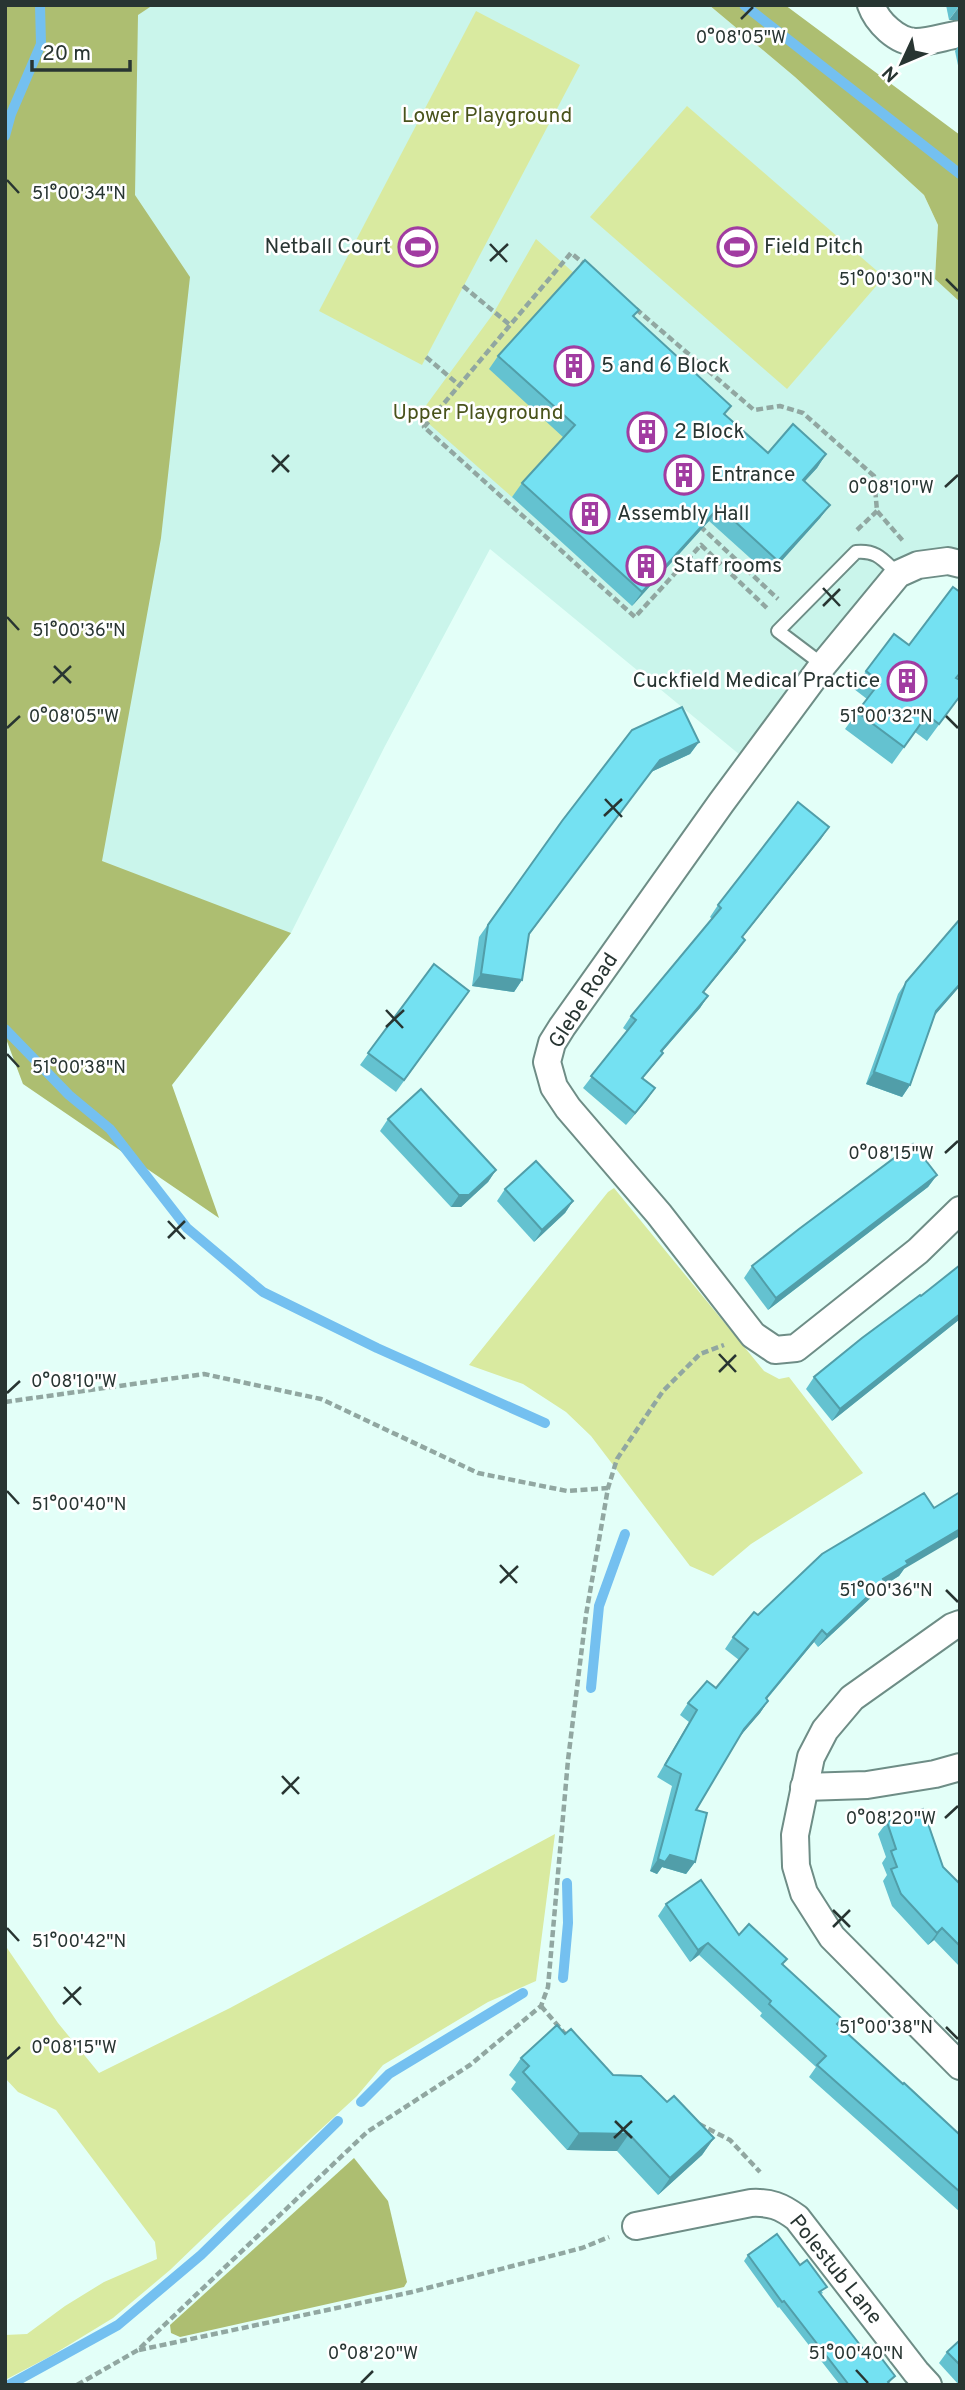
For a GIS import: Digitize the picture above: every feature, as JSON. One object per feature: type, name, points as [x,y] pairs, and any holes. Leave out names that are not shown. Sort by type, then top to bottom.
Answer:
[{"type":"street","points":[[871,5],[882,24],[906,40],[915,42],[960,34]]},
{"type":"street","points":[[908,570],[948,561],[960,564]]},
{"type":"street","name":"Glebe Road","points":[[908,570],[824,665],[721,803],[562,1027],[552,1043],[547,1062],[554,1087],[568,1108],[659,1214],[753,1335],[775,1350],[796,1348],[918,1251],[960,1210]]},
{"type":"street","points":[[960,1624],[852,1698],[825,1730],[811,1757],[795,1835],[796,1866],[804,1894],[832,1937],[960,2066]]},
{"type":"street","points":[[804,1787],[867,1785],[935,1774],[960,1767]]},
{"type":"street","name":"Polestub Lane","points":[[636,2226],[751,2203],[767,2202],[783,2207],[797,2218],[928,2385]]},
{"type":"lane","points":[[824,665],[778,631],[856,552],[869,551],[908,570]]},
{"type":"path","points":[[592,271],[571,253],[424,427],[635,617],[701,545],[773,614],[783,604]]},
{"type":"path","points":[[463,286],[510,325]]},
{"type":"path","points":[[632,306],[754,411],[780,406],[803,413],[874,476],[877,510],[901,537],[908,570]]},
{"type":"path","points":[[426,357],[459,384]]},
{"type":"path","points":[[849,539],[877,510]]},
{"type":"path","points":[[695,522],[794,614]]},
{"type":"path","points":[[78,2385],[138,2350],[367,2132],[470,2065],[541,2006],[548,1987],[568,1760],[584,1628],[608,1488],[617,1459],[663,1391],[700,1354],[753,1335]]},
{"type":"path","points":[[5,1402],[204,1374],[321,1399],[478,1473],[567,1491],[608,1488]]},
{"type":"path","points":[[541,2006],[567,2037]]},
{"type":"path","points":[[696,2122],[730,2140],[761,2173],[767,2202]]},
{"type":"path","points":[[138,2350],[412,2292],[582,2248],[636,2226]]},
{"type":"shaded area","points":[[63,5],[709,5],[795,77],[924,195],[938,225],[935,279],[960,302],[960,564],[919,565],[751,764],[490,549],[385,746],[291,933],[172,1085],[23,1084],[5,1036],[5,377]]},
{"type":"green space","points":[[5,5],[153,5],[138,15],[135,195],[190,277],[161,538],[102,861],[291,933],[172,1085],[219,1218],[23,1084],[5,1036]]},
{"type":"green space","points":[[709,5],[785,5],[960,135],[960,302],[935,279],[938,225],[924,195],[795,77]]},
{"type":"green space","name":"Lower Playground","points":[[476,11],[580,65],[422,365],[319,311]]},
{"type":"green space","name":"Field Pitch","points":[[687,106],[884,277],[787,389],[590,217]]},
{"type":"green space","name":"Upper Playground","points":[[536,239],[575,274],[565,439],[512,497],[419,415],[493,314]]},
{"type":"green space","points":[[614,1188],[764,1371],[779,1379],[789,1377],[863,1473],[751,1544],[713,1576],[690,1566],[591,1436],[566,1412],[523,1384],[469,1365],[608,1192]]},
{"type":"green space","points":[[555,1834],[536,1981],[488,2002],[383,2065],[357,2096],[170,2270],[113,2318],[5,2380],[5,2335],[27,2334],[104,2282],[157,2259],[155,2242],[56,2110],[18,2092],[5,2078],[5,1945],[58,2023],[99,2073],[230,2008]]},
{"type":"green space","points":[[354,2158],[388,2201],[407,2282],[404,2287],[180,2337],[171,2333],[170,2325]]},
{"type":"building","points":[[585,260],[639,310],[633,316],[731,406],[724,414],[768,453],[793,424],[826,454],[803,480],[830,505],[778,561],[719,507],[642,592],[522,483],[575,425],[498,356]]},
{"type":"building","name":"Cuckfield Medical Practice","points":[[953,587],[960,592],[960,673],[956,678],[960,680],[960,696],[939,724],[927,715],[904,747],[857,712],[880,682],[866,671],[894,634],[909,645]]},
{"type":"building","points":[[682,707],[699,742],[660,760],[529,934],[522,980],[481,974],[488,925],[562,821],[632,730]]},
{"type":"building","points":[[798,802],[829,827],[742,937],[745,940],[703,992],[708,996],[661,1051],[663,1053],[642,1078],[655,1088],[635,1113],[591,1076],[636,1020],[631,1016],[721,908],[718,905]]},
{"type":"building","points":[[960,919],[960,984],[936,1011],[910,1085],[874,1072],[906,982]]},
{"type":"building","points":[[434,964],[469,991],[404,1080],[368,1053]]},
{"type":"building","points":[[421,1089],[496,1170],[469,1195],[459,1195],[388,1119]]},
{"type":"building","points":[[913,1144],[937,1175],[776,1298],[752,1266]]},
{"type":"building","points":[[536,1161],[573,1201],[542,1230],[505,1189]]},
{"type":"building","points":[[960,1265],[960,1314],[840,1409],[814,1377]]},
{"type":"building","points":[[960,1492],[960,1529],[906,1561],[908,1564],[883,1579],[884,1581],[827,1635],[822,1630],[766,1698],[768,1701],[744,1729],[696,1810],[707,1813],[695,1862],[670,1855],[665,1862],[658,1859],[681,1774],[665,1765],[697,1710],[688,1703],[707,1681],[716,1688],[748,1649],[733,1637],[754,1612],[758,1615],[822,1554],[924,1493],[934,1508]]},
{"type":"building","points":[[923,1809],[943,1867],[960,1884],[960,1946],[942,1928],[937,1933],[901,1894],[891,1869],[897,1867],[891,1851],[896,1849],[887,1822]]},
{"type":"building","points":[[701,1880],[739,1935],[749,1924],[787,1959],[782,1964],[842,2019],[837,2024],[960,2135],[960,2192],[817,2065],[826,2056],[769,2004],[771,2001],[708,1943],[698,1950],[666,1904]]},
{"type":"building","points":[[557,2025],[565,2034],[571,2029],[613,2075],[641,2076],[667,2102],[674,2096],[714,2138],[670,2178],[629,2134],[579,2133],[523,2072],[529,2066],[521,2058]]},
{"type":"building","points":[[777,2234],[800,2265],[807,2260],[827,2287],[819,2292],[871,2359],[882,2359],[895,2376],[888,2382],[890,2385],[849,2385],[784,2301],[782,2302],[748,2255]]},
{"type":"building","points":[[960,2340],[960,2365],[947,2352]]},
{"type":"waterway","points":[[5,136],[11,114],[41,44],[40,5]]},
{"type":"waterway","points":[[744,5],[960,174]]},
{"type":"waterway","points":[[5,1029],[69,1095],[110,1129],[187,1228],[263,1292],[377,1348],[545,1423]]},
{"type":"waterway","points":[[591,1688],[599,1606],[625,1534]]},
{"type":"waterway","points":[[563,1978],[568,1923],[567,1883]]},
{"type":"waterway","points":[[361,2102],[389,2074],[523,1993]]},
{"type":"waterway","points":[[9,2385],[118,2325],[201,2255],[338,2121]]},
{"type":"place","name":"Netball Court","points":[[418,247]]},
{"type":"place","name":"Field Pitch","points":[[737,247]]},
{"type":"place","name":"5 and 6 Block","points":[[574,366]]},
{"type":"place","name":"2 Block","points":[[647,432]]},
{"type":"place","name":"Entrance","points":[[684,475]]},
{"type":"place","name":"Assembly Hall","points":[[590,514]]},
{"type":"place","name":"Staff rooms","points":[[646,566]]},
{"type":"place","name":"Cuckfield Medical Practice","points":[[907,681]]}]
